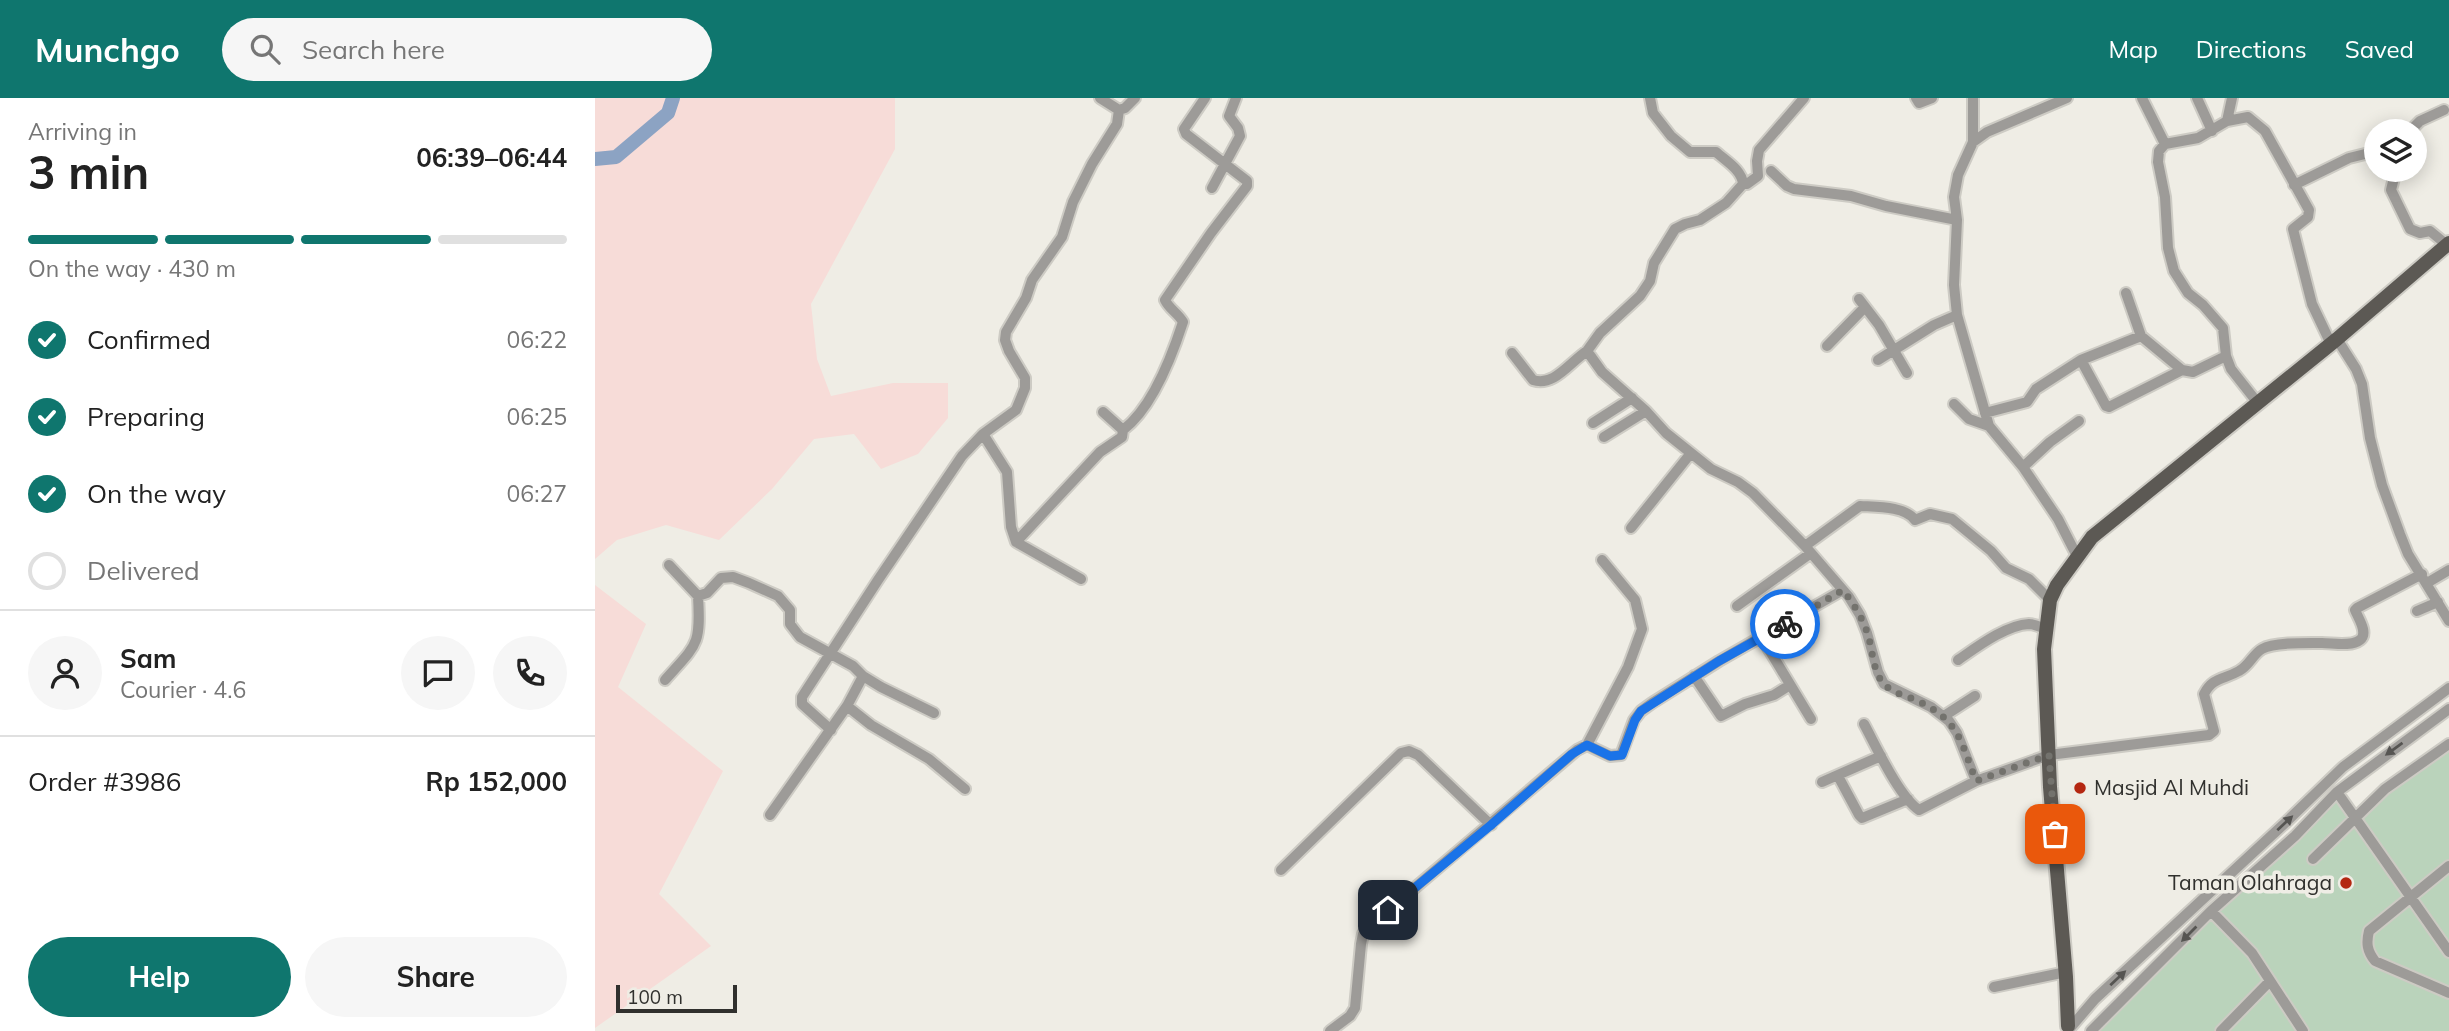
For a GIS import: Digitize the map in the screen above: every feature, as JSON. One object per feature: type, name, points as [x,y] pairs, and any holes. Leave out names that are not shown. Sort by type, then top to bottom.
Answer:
[{"type":"main road","points":[[2068,1029],[2044,649],[2050,600],[2070,565],[2092,537],[2334,342],[2448,244]]},
{"type":"street","points":[[1100,98],[1119,110]]},
{"type":"street","points":[[1119,110],[1135,98]]},
{"type":"street","points":[[1016,542],[1094,459],[1122,437],[1123,430],[1133,422],[1150,399],[1183,321],[1177,312],[1168,307],[1165,300],[1247,186],[1247,181],[1186,134],[1185,129],[1205,98]]},
{"type":"street","points":[[1212,188],[1227,165],[1240,136],[1238,128],[1229,116],[1235,98]]},
{"type":"street","points":[[1512,353],[1533,380],[1546,382],[1555,379],[1570,362],[1587,351],[1600,333],[1640,296],[1650,281],[1654,263],[1675,229],[1700,220],[1726,202],[1742,184],[1742,178],[1733,166],[1716,152],[1691,152],[1684,148],[1653,113],[1650,98]]},
{"type":"street","points":[[1742,184],[1747,184],[1758,176],[1759,150],[1804,98]]},
{"type":"street","points":[[1916,98],[1919,103],[1932,98]]},
{"type":"street","points":[[1973,98],[1973,142],[1958,175],[1954,197],[1957,220],[1954,285],[1957,315],[1989,426],[2023,467],[2058,519],[2078,558]]},
{"type":"street","points":[[1973,142],[2043,103],[2067,98]]},
{"type":"street","points":[[2141,98],[2165,144]]},
{"type":"street","points":[[2197,98],[2212,131]]},
{"type":"street","points":[[2227,121],[2232,98]]},
{"type":"street","points":[[2425,119],[2447,110],[2441,98]]},
{"type":"street","points":[[831,730],[802,704],[802,697],[962,456],[983,435],[1016,410],[1021,402],[1025,378],[1009,351],[1005,340],[1006,332],[1026,298],[1032,280],[1062,237],[1073,202],[1092,164],[1117,124],[1119,110]]},
{"type":"street","points":[[2257,402],[2231,369],[2226,356],[2223,328],[2203,305],[2187,293],[2174,271],[2168,248],[2165,197],[2158,162],[2159,150],[2165,144],[2198,138],[2227,121],[2248,117],[2255,121],[2272,143],[2310,214],[2294,227],[2312,304],[2334,342],[2359,376],[2382,485],[2405,548],[2449,621]]},
{"type":"street","points":[[2294,185],[2349,158],[2364,154]]},
{"type":"street","points":[[1771,171],[1794,189],[1851,196],[1957,220]]},
{"type":"street","points":[[2393,182],[2391,190],[2410,229],[2420,233],[2430,231],[2448,244]]},
{"type":"street","points":[[2126,293],[2141,336],[2182,370],[2193,372],[2226,356]]},
{"type":"street","points":[[1828,346],[1862,303],[1907,373]]},
{"type":"street","points":[[1878,360],[1934,325],[1957,315]]},
{"type":"street","points":[[1985,413],[2027,402],[2036,389],[2081,360],[2141,336]]},
{"type":"street","points":[[1587,351],[1602,372],[1646,411],[1666,433],[1711,469],[1738,482],[1753,493],[1808,549],[1843,590],[1860,615],[1884,684],[1944,716],[1957,733],[1976,781]]},
{"type":"street","points":[[2081,360],[2109,407],[2182,370]]},
{"type":"street","points":[[1593,423],[1632,398]]},
{"type":"street","points":[[1954,404],[1969,419],[1989,426]]},
{"type":"street","points":[[1604,437],[1646,411]]},
{"type":"street","points":[[1103,412],[1123,430]]},
{"type":"street","points":[[2023,467],[2050,442],[2079,421]]},
{"type":"street","points":[[983,435],[1007,472],[1011,527],[1016,542],[1081,579]]},
{"type":"street","points":[[1631,528],[1691,453]]},
{"type":"street","points":[[1737,606],[1860,506],[1889,508],[1912,514],[1915,520],[1930,514],[1952,519],[2006,568],[2029,579],[2050,600]]},
{"type":"street","points":[[1330,1031],[1338,1027],[1355,1008],[1363,934],[1572,754],[1587,745],[1628,667],[1642,629],[1635,600],[1602,560]]},
{"type":"street","points":[[665,680],[696,644],[699,636],[698,596],[669,565]]},
{"type":"street","points":[[1864,724],[1881,756],[1919,810],[1976,781],[2049,755],[2209,735],[2214,730],[2213,720],[2204,694],[2210,683],[2246,666],[2258,652],[2268,647],[2360,641],[2364,631],[2355,610],[2357,608],[2449,570]]},
{"type":"street","points":[[698,596],[708,593],[721,579],[733,578],[778,597],[790,610],[790,624],[800,637],[853,666],[863,676],[934,713]]},
{"type":"street","points":[[1587,745],[1610,756],[1622,755],[1641,711],[1694,676],[1843,590]]},
{"type":"street","points":[[2417,611],[2438,602]]},
{"type":"street","points":[[1958,660],[1988,640],[2015,628],[2033,624],[2046,628]]},
{"type":"street","points":[[1762,638],[1811,719]]},
{"type":"street","points":[[769,815],[831,730],[863,676]]},
{"type":"street","points":[[1694,676],[1721,716],[1745,704],[1774,695],[1790,685]]},
{"type":"street","points":[[2068,1029],[2095,999],[2343,767],[2449,688]]},
{"type":"street","points":[[1944,716],[1975,696]]},
{"type":"street","points":[[847,706],[871,725],[929,759],[965,789]]},
{"type":"street","points":[[2091,1031],[2211,911],[2288,842],[2337,793],[2449,709]]},
{"type":"street","points":[[2313,859],[2396,780],[2449,744]]},
{"type":"street","points":[[1281,870],[1401,753],[1409,751],[1418,755],[1491,825]]},
{"type":"street","points":[[1822,782],[1881,756]]},
{"type":"street","points":[[1838,776],[1862,818],[1909,799]]},
{"type":"street","points":[[2337,793],[2449,952]]},
{"type":"street","points":[[2449,866],[2369,931],[2367,943],[2375,961],[2449,993]]},
{"type":"street","points":[[2211,911],[2243,942],[2303,1031]]},
{"type":"street","points":[[1994,987],[2066,972]]},
{"type":"street","points":[[2221,1031],[2270,981]]},
{"type":"shaded area","points":[[595,98],[895,98],[895,149],[811,304],[817,359],[831,396],[893,383],[948,383],[948,418],[918,454],[881,469],[854,434],[814,439],[772,489],[719,540],[666,525],[617,540],[595,559]]},
{"type":"shaded area","points":[[595,585],[646,624],[618,687],[723,771],[659,894],[711,946],[595,1028]]},
{"type":"green space","name":"Taman Olahraga","points":[[2449,744],[2449,1031],[2090,1031],[2337,792],[2353,818]]},
{"type":"waterway","points":[[595,159],[616,157],[668,113],[673,98]]},
{"type":"way so far","points":[[1785,624],[1843,590],[1860,615],[1884,684],[1931,707],[1949,721],[1957,733],[1976,781],[2049,755],[2055,834]]},
{"type":"place","name":"Masjid Al Muhdi","points":[[2080,788]]},
{"type":"place","name":"Taman Olahraga","points":[[2346,883]]},
{"type":"route","points":[[1388,910],[1577,750],[1587,745],[1610,756],[1622,755],[1641,711],[1719,661],[1785,624]]}]
